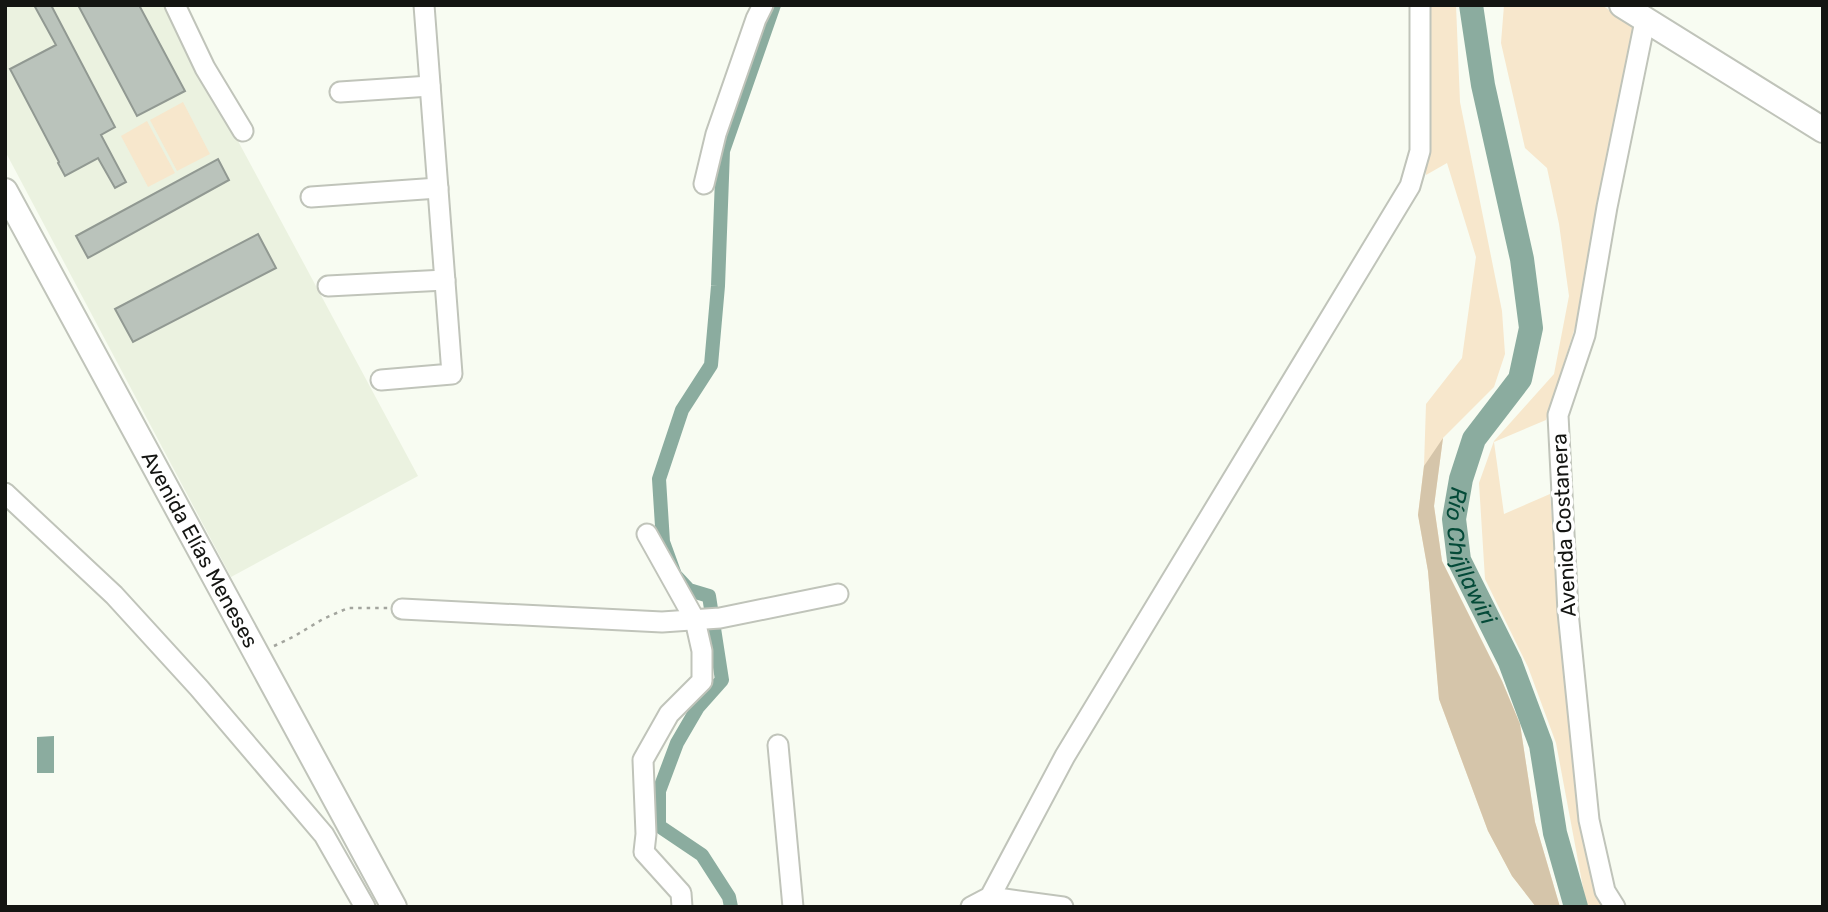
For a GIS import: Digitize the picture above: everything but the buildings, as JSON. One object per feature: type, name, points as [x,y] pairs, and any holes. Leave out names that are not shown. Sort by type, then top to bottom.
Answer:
[{"type":"main road","points":[[1622,5],[1823,130]]},
{"type":"main road","name":"Avenida Elías Meneses","points":[[5,191],[15,226],[256,654],[394,907]]},
{"type":"street","points":[[176,5],[205,68],[243,131]]},
{"type":"street","points":[[381,380],[452,374],[424,5]]},
{"type":"street","points":[[704,184],[716,134],[762,5]]},
{"type":"street","points":[[971,907],[990,897],[1065,756],[1410,186],[1420,151],[1420,5]]},
{"type":"street","name":"Avenida Costanera","points":[[1615,907],[1605,891],[1589,820],[1568,612],[1558,415],[1585,335],[1607,207],[1645,21]]},
{"type":"street","points":[[340,92],[430,86]]},
{"type":"street","points":[[311,197],[438,188]]},
{"type":"street","points":[[328,286],[445,280]]},
{"type":"street","points":[[5,493],[114,595],[199,688],[324,835],[365,907]]},
{"type":"street","points":[[647,534],[707,619],[702,651],[702,681],[669,714],[643,760],[646,834],[644,852],[681,893],[682,907]]},
{"type":"street","points":[[401,609],[662,622],[707,619],[838,594]]},
{"type":"street","points":[[778,745],[793,907]]},
{"type":"street","points":[[990,897],[1063,907]]},
{"type":"path","points":[[256,654],[293,638],[323,619],[348,608],[401,609]]},
{"type":"shaded area","points":[[5,5],[165,5],[418,476],[231,577],[5,151]]},
{"type":"shaded area","points":[[1429,5],[1456,5],[1460,102],[1502,311],[1505,354],[1494,387],[1443,438],[1434,506],[1442,561],[1502,681],[1520,724],[1535,822],[1560,907],[1536,907],[1512,876],[1488,831],[1439,699],[1428,571],[1418,515],[1424,466],[1426,404],[1462,358],[1476,257],[1447,163],[1426,175]]},
{"type":"shaded area","points":[[1504,5],[1602,5],[1637,30],[1577,321],[1546,420],[1494,442],[1504,514],[1550,494],[1574,772],[1595,892],[1603,907],[1588,907],[1556,743],[1528,667],[1485,579],[1479,483],[1494,441],[1554,374],[1569,296],[1559,224],[1547,168],[1525,148],[1501,43]]},
{"type":"shaded area","points":[[183,102],[210,154],[177,171],[150,120]]},
{"type":"shaded area","points":[[147,121],[175,173],[148,187],[121,136]]},
{"type":"shaded area","points":[[1443,438],[1434,506],[1442,561],[1502,681],[1520,724],[1535,822],[1560,907],[1536,907],[1512,876],[1488,831],[1439,699],[1428,571],[1418,515],[1424,466]]},
{"type":"shaded area","points":[[54,736],[54,773],[37,773],[37,737]]},
{"type":"waterway","points":[[731,907],[729,897],[702,855],[659,826],[659,791],[677,743],[698,707],[722,680],[709,596],[689,590],[675,575],[663,542],[659,479],[682,410],[711,365],[718,286],[723,151],[774,5]]},
{"type":"waterway","name":"Río Chijllawiri","points":[[1471,5],[1483,85],[1522,259],[1531,328],[1520,379],[1474,439],[1461,479],[1454,519],[1459,560],[1510,662],[1541,745],[1555,833],[1576,907]]}]
